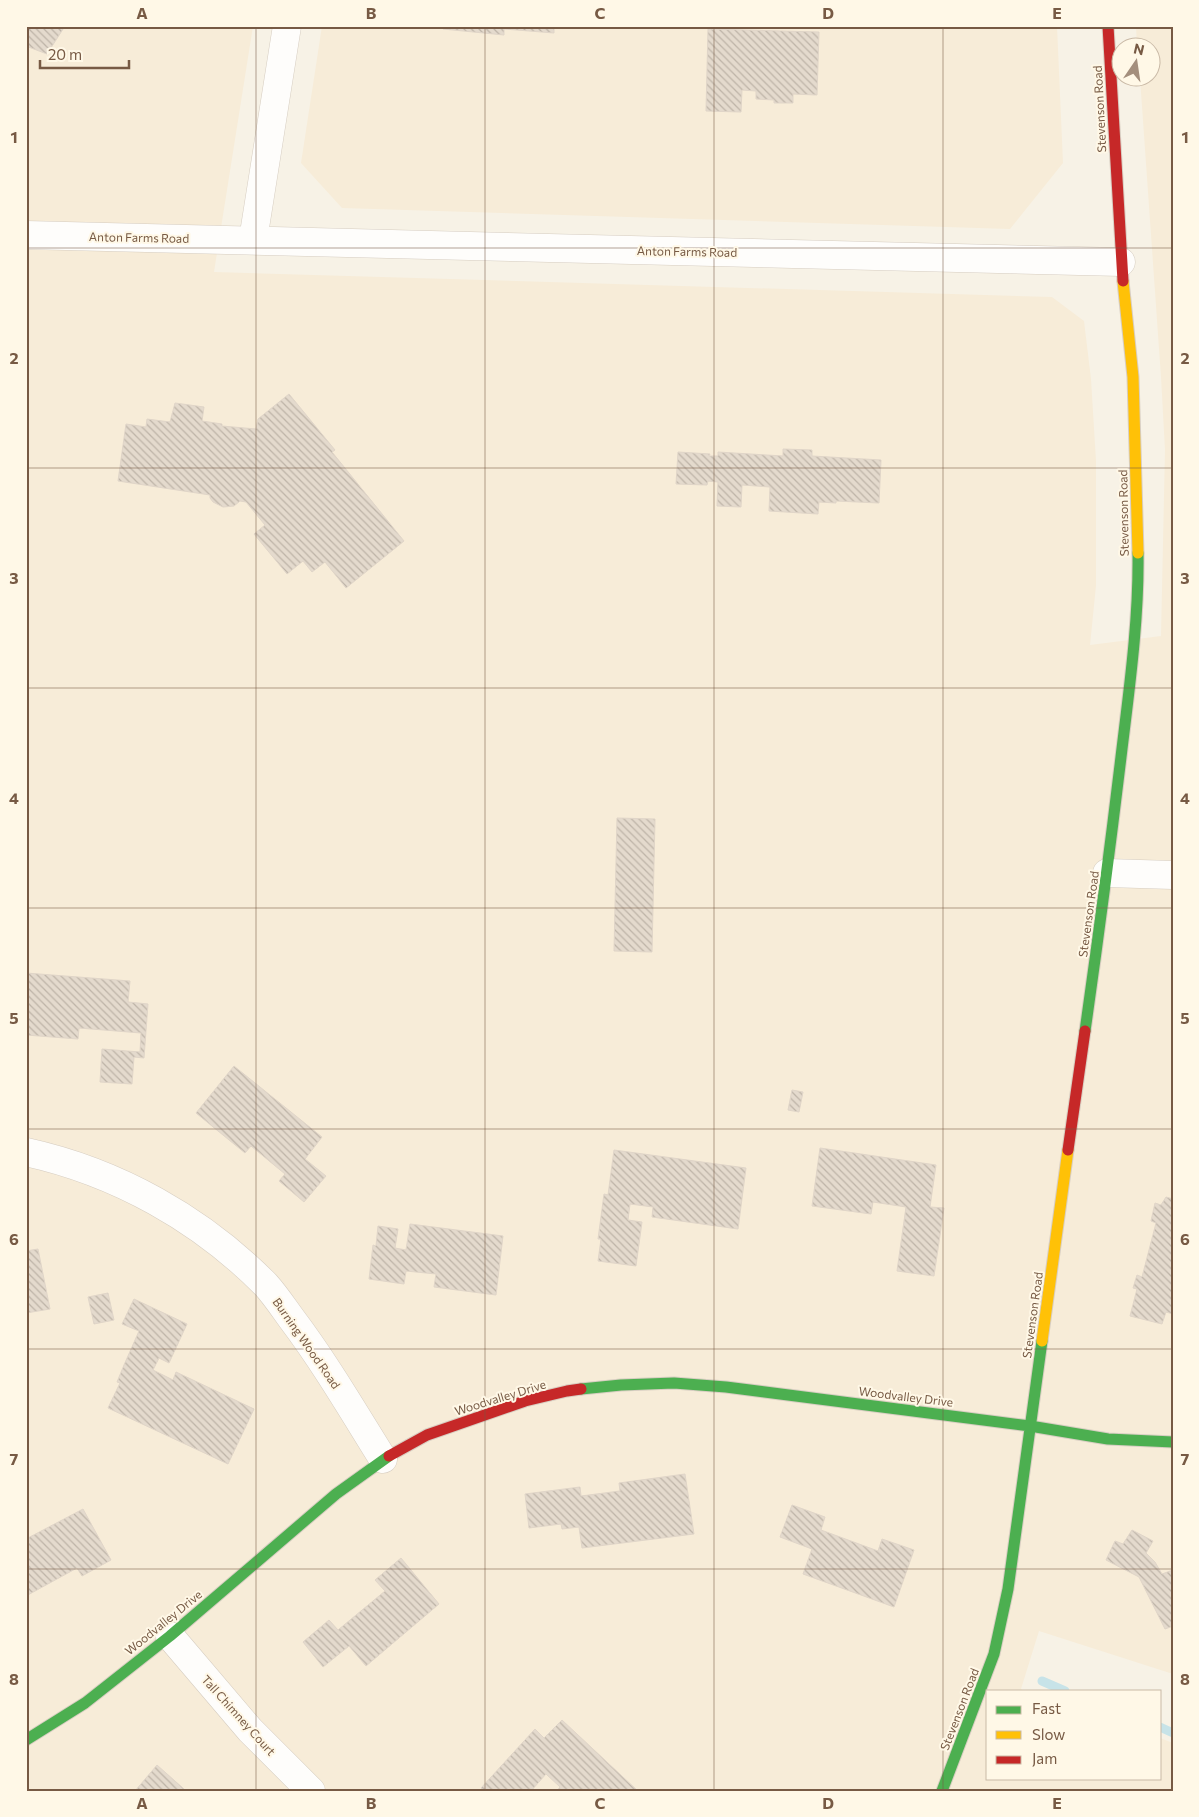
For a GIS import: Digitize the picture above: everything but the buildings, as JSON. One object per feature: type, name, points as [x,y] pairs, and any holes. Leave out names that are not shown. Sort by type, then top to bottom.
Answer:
[{"type":"street","points":[[253,240],[287,26]]},
{"type":"street","name":"Stevenson Road","points":[[942,1791],[994,1654],[1008,1589],[1108,873],[1129,692],[1138,584],[1136,458],[1133,377],[1121,262],[1108,26]]},
{"type":"street","name":"Anton Farms Road","points":[[26,234],[1121,262]]},
{"type":"street","points":[[1108,873],[1173,875]]},
{"type":"street","name":"Burning Wood Road","points":[[26,1152],[106,1176],[163,1204],[215,1240],[267,1286],[309,1342],[383,1459]]},
{"type":"street","name":"Woodvalley Drive","points":[[26,1740],[85,1703],[170,1636],[336,1494],[383,1459],[427,1435],[525,1401],[568,1391],[621,1385],[674,1383],[726,1387],[1030,1426],[1108,1439],[1173,1442]]},
{"type":"street","name":"Tall Chimney Court","points":[[170,1636],[250,1730],[311,1791]]},
{"type":"shaded area","points":[[26,26],[253,26],[214,272],[1052,297],[1084,321],[1091,379],[1096,461],[1096,585],[1090,645],[1161,636],[1165,450],[1141,88],[1162,88],[1162,38],[1137,38],[1136,26],[1173,26],[1173,1674],[1039,1631],[1021,1689],[1022,1690],[986,1690],[986,1780],[1162,1780],[1162,1739],[1173,1743],[1173,1791],[26,1791]]},
{"type":"shaded area","points":[[322,26],[1057,26],[1063,163],[1010,229],[342,208],[301,163]]},
{"type":"waterway","points":[[1042,1681],[1063,1690]]},
{"type":"waterway","points":[[1162,1728],[1173,1733]]},
{"type":"traffic: fast","points":[[1085,1031],[1130,681],[1137,604],[1138,553]]},
{"type":"traffic: fast","points":[[942,1791],[994,1654],[1008,1589],[1042,1341]]},
{"type":"traffic: fast","points":[[581,1389],[674,1383],[726,1387],[1030,1426],[1108,1439],[1173,1442]]},
{"type":"traffic: fast","points":[[26,1740],[85,1703],[170,1636],[336,1494],[389,1456]]},
{"type":"traffic: slow","points":[[1123,281],[1133,377],[1138,553]]},
{"type":"traffic: slow","points":[[1042,1341],[1068,1150]]},
{"type":"traffic: jam","points":[[1108,26],[1123,281]]},
{"type":"traffic: jam","points":[[1068,1150],[1085,1031]]},
{"type":"traffic: jam","points":[[389,1456],[427,1435],[525,1401],[581,1389]]}]
